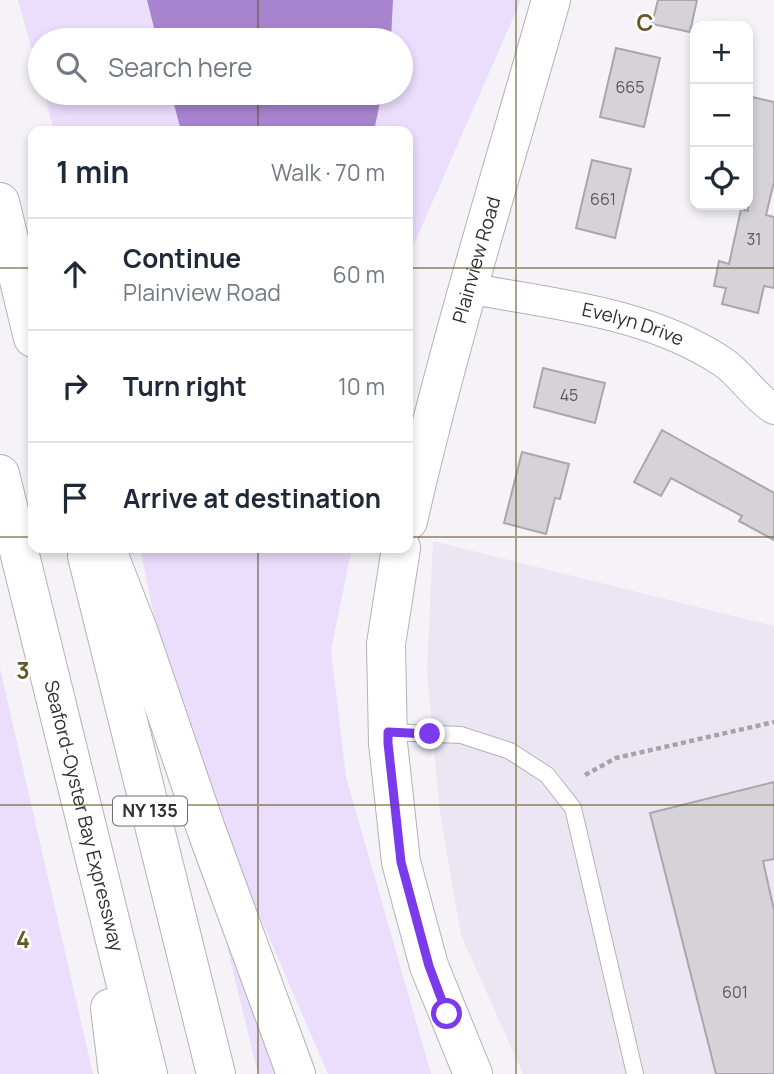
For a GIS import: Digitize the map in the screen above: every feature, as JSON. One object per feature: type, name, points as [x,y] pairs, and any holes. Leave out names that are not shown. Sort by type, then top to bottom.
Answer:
[{"type":"main road","name":"Plainview Road","points":[[413,498],[467,288],[551,0]]},
{"type":"main road","points":[[0,202],[28,317]]},
{"type":"main road","name":"Seaford-Oyster Bay Expressway","points":[[0,474],[148,1074]]},
{"type":"main road","name":"NY 135","points":[[86,553],[216,1074]]},
{"type":"main road","points":[[108,553],[296,1074]]},
{"type":"main road","points":[[400,553],[386,644],[388,732],[401,862],[429,966],[473,1074]]},
{"type":"main road","points":[[86,825],[118,1074]]},
{"type":"street","name":"Evelyn Drive","points":[[467,288],[604,313],[683,340],[725,363],[765,404],[774,409]]},
{"type":"lane","points":[[388,732],[461,735],[510,751],[547,775],[573,808],[635,1074]]},
{"type":"path","points":[[585,775],[616,758],[774,722]]},
{"type":"shaded area","points":[[18,0],[147,0],[154,28],[28,28],[28,36]]},
{"type":"shaded area","points":[[147,0],[393,0],[392,28],[154,28]]},
{"type":"shaded area","points":[[393,0],[521,0],[413,246],[413,126],[375,126],[379,105],[413,105],[413,28],[392,28]]},
{"type":"shaded area","points":[[47,105],[174,105],[180,126],[53,126]]},
{"type":"shaded area","points":[[174,105],[379,105],[375,126],[180,126]]},
{"type":"shaded area","points":[[433,541],[774,626],[774,1074],[523,1074],[461,935],[440,813],[427,671]]},
{"type":"shaded area","points":[[141,553],[351,553],[331,650],[346,777],[431,1074],[328,1074],[235,858],[157,630]]},
{"type":"shaded area","points":[[0,668],[2,677],[93,1074],[0,1074]]},
{"type":"shaded area","points":[[224,934],[276,1074],[258,1074]]},
{"type":"building","points":[[658,0],[697,0],[692,21],[690,21],[690,32],[652,24]]},
{"type":"building","points":[[616,48],[660,58],[644,127],[600,117]]},
{"type":"building","points":[[753,97],[774,102],[774,182],[766,215],[774,217],[774,288],[764,286],[758,313],[722,304],[726,288],[714,286],[719,261],[729,264],[741,210],[753,210]]},
{"type":"building","points":[[592,160],[631,169],[615,238],[576,228]]},
{"type":"building","points":[[543,368],[605,383],[595,423],[534,407]]},
{"type":"building","points":[[662,430],[774,493],[774,540],[739,521],[742,516],[671,478],[661,496],[634,482]]},
{"type":"building","points":[[522,452],[569,464],[560,499],[555,498],[546,534],[504,523]]},
{"type":"building","points":[[774,782],[774,859],[763,861],[774,910],[774,1074],[716,1074],[650,813]]},
{"type":"route","points":[[430,734],[388,732],[388,743],[401,862],[429,966],[447,1014]]}]
